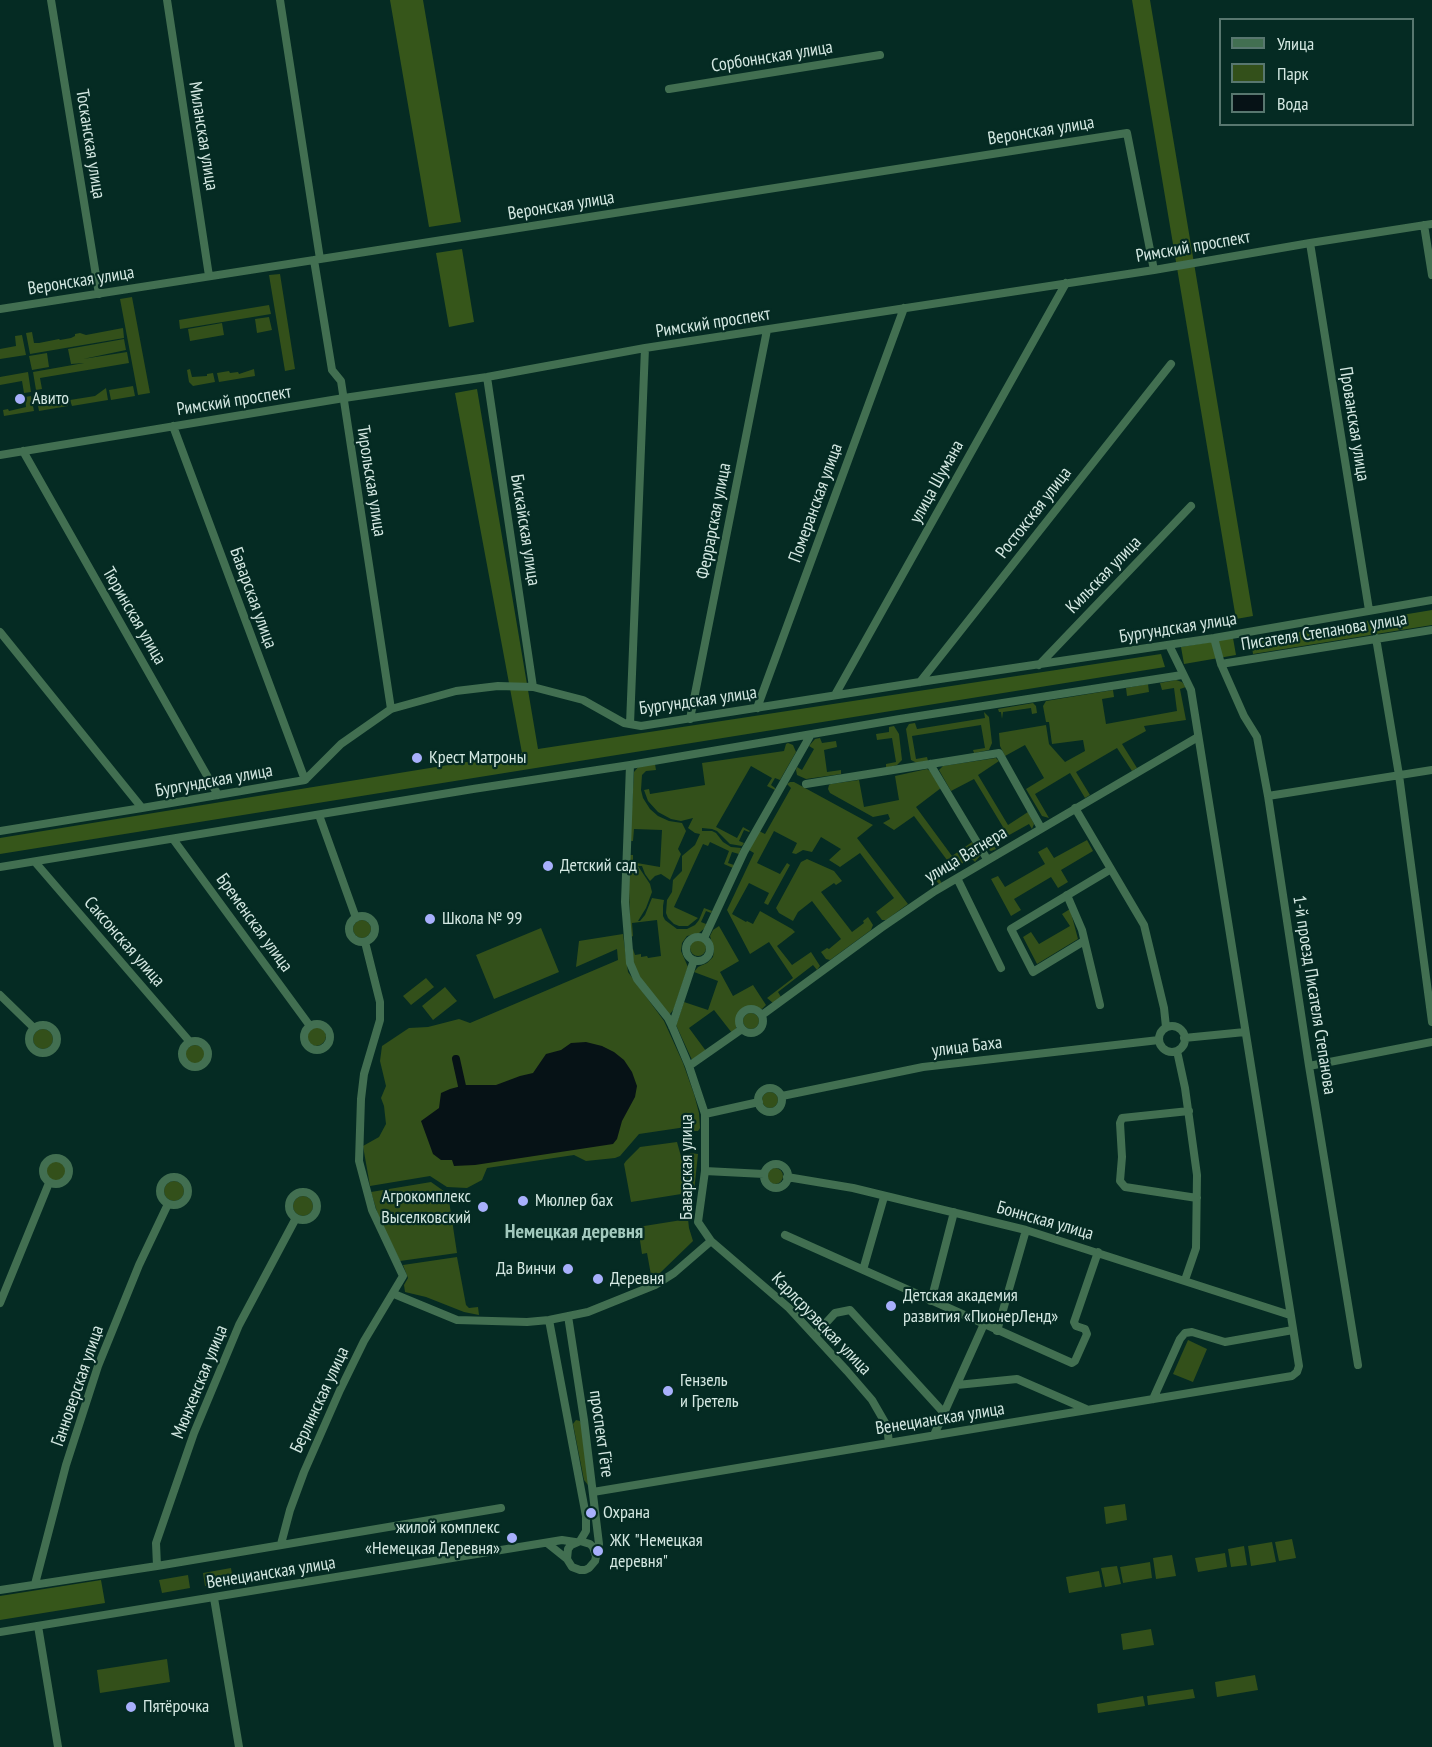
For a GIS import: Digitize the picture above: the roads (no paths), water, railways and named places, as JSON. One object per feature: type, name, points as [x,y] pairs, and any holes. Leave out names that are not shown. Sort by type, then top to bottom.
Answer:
[{"type":"street","name":"Тосканская улица","points":[[51,0],[99,294]]},
{"type":"street","name":"Миланская улица","points":[[167,0],[209,276]]},
{"type":"street","name":"Тирольская улица","points":[[280,0],[332,370],[340,378],[344,398],[391,709]]},
{"type":"street","name":"Сорбоннская улица","points":[[669,89],[880,55]]},
{"type":"street","name":"Веронская улица","points":[[0,309],[1127,133],[1154,270]]},
{"type":"street","name":"Римский проспект","points":[[0,455],[344,398],[487,377],[645,348],[1154,270],[1428,224]]},
{"type":"street","points":[[1428,224],[1432,274]]},
{"type":"street","name":"Прованская улица","points":[[1310,243],[1370,610]]},
{"type":"street","name":"улица Шумана","points":[[835,695],[1066,283]]},
{"type":"street","name":"Померанская улица","points":[[757,708],[904,308]]},
{"type":"street","name":"Феррарская улица","points":[[690,719],[767,330]]},
{"type":"street","points":[[630,724],[645,348]]},
{"type":"street","name":"Ростокская улица","points":[[920,682],[1171,364]]},
{"type":"street","name":"Бискайская улица","points":[[487,377],[533,687]]},
{"type":"street","name":"Баварская улица","points":[[173,426],[305,780]]},
{"type":"street","name":"Тюринская улица","points":[[23,451],[218,795]]},
{"type":"street","name":"Кильская улица","points":[[1039,664],[1191,506]]},
{"type":"street","name":"Бургундская улица","points":[[0,830],[305,780],[341,744],[391,709],[456,691],[498,686],[533,687],[583,700],[624,723],[641,726],[1214,638],[1432,600]]},
{"type":"street","name":"Писателя Степанова улица","points":[[1221,664],[1432,630]]},
{"type":"street","points":[[0,632],[142,808]]},
{"type":"street","name":"1-й проезд Писателя Степанова","points":[[1214,638],[1221,664],[1244,716],[1257,736],[1358,1365]]},
{"type":"street","points":[[1377,638],[1399,775],[1432,1022]]},
{"type":"street","points":[[1153,1399],[1180,1339],[1185,1333],[1192,1332],[1225,1342],[1293,1330],[1191,690],[1169,645]]},
{"type":"street","points":[[0,867],[1182,675]]},
{"type":"street","points":[[704,938],[744,852],[810,735]]},
{"type":"street","name":"улица Вагнера","points":[[762,1015],[881,928],[957,878],[1198,737]]},
{"type":"street","points":[[806,784],[999,753],[1041,828]]},
{"type":"street","points":[[930,764],[987,859]]},
{"type":"street","name":"Баварская улица","points":[[394,1294],[457,1320],[527,1322],[549,1320],[588,1312],[655,1285],[674,1273],[711,1241],[698,1222],[705,1171],[705,1114],[689,1066],[672,1026],[637,979],[630,963],[625,902],[630,765]]},
{"type":"street","points":[[1268,796],[1432,770]]},
{"type":"street","points":[[1075,808],[1144,925],[1164,1008],[1166,1027]]},
{"type":"street","points":[[319,815],[356,918]]},
{"type":"street","name":"Бременская улица","points":[[173,839],[310,1026]]},
{"type":"street","name":"Саксонская улица","points":[[35,862],[189,1042]]},
{"type":"street","points":[[1084,941],[1034,972],[1011,929],[1111,869]]},
{"type":"street","points":[[957,878],[1001,968]]},
{"type":"street","points":[[1066,895],[1082,930],[1100,1005]]},
{"type":"street","points":[[367,917],[374,925],[374,935],[365,942],[357,941],[351,936],[349,928],[356,918],[367,917]]},
{"type":"street","points":[[693,938],[704,938],[709,944],[710,952],[705,958],[694,960],[688,954],[686,947],[693,938]]},
{"type":"street","name":"Берлинская улица","points":[[281,1544],[304,1472],[340,1390],[364,1341],[403,1276],[372,1210],[359,1161],[364,1074],[380,1020],[380,1002],[365,942]]},
{"type":"street","points":[[672,1026],[694,960]]},
{"type":"street","points":[[0,995],[34,1028]]},
{"type":"street","points":[[746,1010],[754,1010],[762,1015],[763,1025],[758,1031],[751,1033],[742,1029],[740,1020],[746,1010]]},
{"type":"street","points":[[1174,1026],[1184,1038],[1183,1045],[1177,1051],[1169,1052],[1159,1040],[1160,1032],[1166,1027],[1174,1026]]},
{"type":"street","points":[[689,1066],[742,1029]]},
{"type":"street","points":[[1184,1038],[1245,1032]]},
{"type":"street","name":"улица Баха","points":[[782,1096],[923,1067],[1159,1040]]},
{"type":"street","points":[[1309,1066],[1432,1042]]},
{"type":"street","points":[[1177,1051],[1185,1088],[1197,1174],[1196,1248],[1185,1280]]},
{"type":"street","points":[[773,1088],[782,1096],[782,1104],[774,1112],[766,1111],[759,1102],[760,1095],[765,1089],[773,1088]]},
{"type":"street","points":[[705,1114],[759,1102]]},
{"type":"street","points":[[1188,1111],[1122,1118],[1120,1123],[1122,1157],[1120,1181],[1125,1187],[1197,1198]]},
{"type":"street","points":[[778,1164],[785,1168],[787,1177],[782,1185],[771,1187],[765,1182],[764,1174],[767,1167],[778,1164]]},
{"type":"street","points":[[705,1171],[764,1174]]},
{"type":"street","name":"Боннская улица","points":[[787,1177],[853,1188],[1026,1230],[1290,1314]]},
{"type":"street","points":[[0,1303],[49,1183]]},
{"type":"street","points":[[863,1270],[884,1197]]},
{"type":"street","name":"Ганноверская улица","points":[[35,1584],[66,1465],[98,1366],[139,1265],[168,1204]]},
{"type":"street","points":[[931,1300],[954,1212]]},
{"type":"street","name":"Мюнхенская улица","points":[[157,1566],[156,1543],[194,1433],[239,1325],[296,1218]]},
{"type":"street","points":[[997,1330],[1026,1230]]},
{"type":"street","points":[[785,1235],[1071,1363],[1075,1361],[1087,1334],[1085,1329],[1076,1326],[1074,1322],[1098,1252]]},
{"type":"street","name":"Карлсруэвская улица","points":[[711,1241],[767,1288],[815,1335],[872,1400],[887,1426],[889,1443]]},
{"type":"street","points":[[815,1335],[835,1313],[850,1310],[944,1413]]},
{"type":"street","name":"проспект Гёте","points":[[568,1316],[599,1534],[596,1556]]},
{"type":"street","name":"проспект Гёте","points":[[549,1320],[586,1516],[586,1531],[580,1542]]},
{"type":"street","points":[[934,1435],[984,1324]]},
{"type":"street","name":"Венецианская улица","points":[[593,1492],[1292,1376],[1297,1372],[1299,1366],[1293,1330]]},
{"type":"street","points":[[957,1385],[1017,1379],[1087,1410]]},
{"type":"street","name":"Венецианская улица","points":[[0,1590],[501,1508]]},
{"type":"street","name":"Венецианская улица","points":[[0,1632],[562,1540],[580,1542]]},
{"type":"street","points":[[580,1542],[593,1548],[596,1556],[595,1561],[585,1570],[576,1569],[568,1563],[567,1558],[568,1549],[580,1542]]},
{"type":"street","points":[[547,1543],[567,1558]]},
{"type":"street","points":[[214,1598],[239,1747]]},
{"type":"street","points":[[38,1626],[58,1747]]},
{"type":"water","points":[[586,1042],[602,1046],[624,1060],[637,1086],[635,1097],[613,1144],[475,1165],[454,1166],[452,1160],[441,1160],[433,1154],[421,1121],[439,1108],[441,1093],[465,1085],[496,1085],[533,1073],[546,1054],[561,1050],[571,1043]]},
{"type":"waterway","points":[[456,1059],[462,1086]]},
{"type":"place","name":"Авито","points":[[20,399]]},
{"type":"place","name":"Крест Матроны","points":[[417,758]]},
{"type":"place","name":"Детский сад","points":[[548,866]]},
{"type":"place","name":"Школа № 99","points":[[430,919]]},
{"type":"place","name":"Мюллер бах","points":[[523,1201]]},
{"type":"place","name":"Агрокомплекс Выселковский","points":[[483,1207]]},
{"type":"place","name":"Да Винчи","points":[[568,1269]]},
{"type":"place","name":"Деревня","points":[[598,1279]]},
{"type":"place","name":"Детская академия развития «ПионерЛенд»","points":[[891,1306]]},
{"type":"place","name":"Гензель и Гретель","points":[[668,1391]]},
{"type":"place","name":"Охрана","points":[[591,1513]]},
{"type":"place","name":"жилой комплекс «Немецкая Деревня»","points":[[512,1538]]},
{"type":"place","name":"ЖК \"Немецкая деревня\"","points":[[598,1551]]},
{"type":"place","name":"Пятёрочка","points":[[131,1707]]},
{"type":"district","name":"Немецкая деревня","points":[[574,1232]]}]
